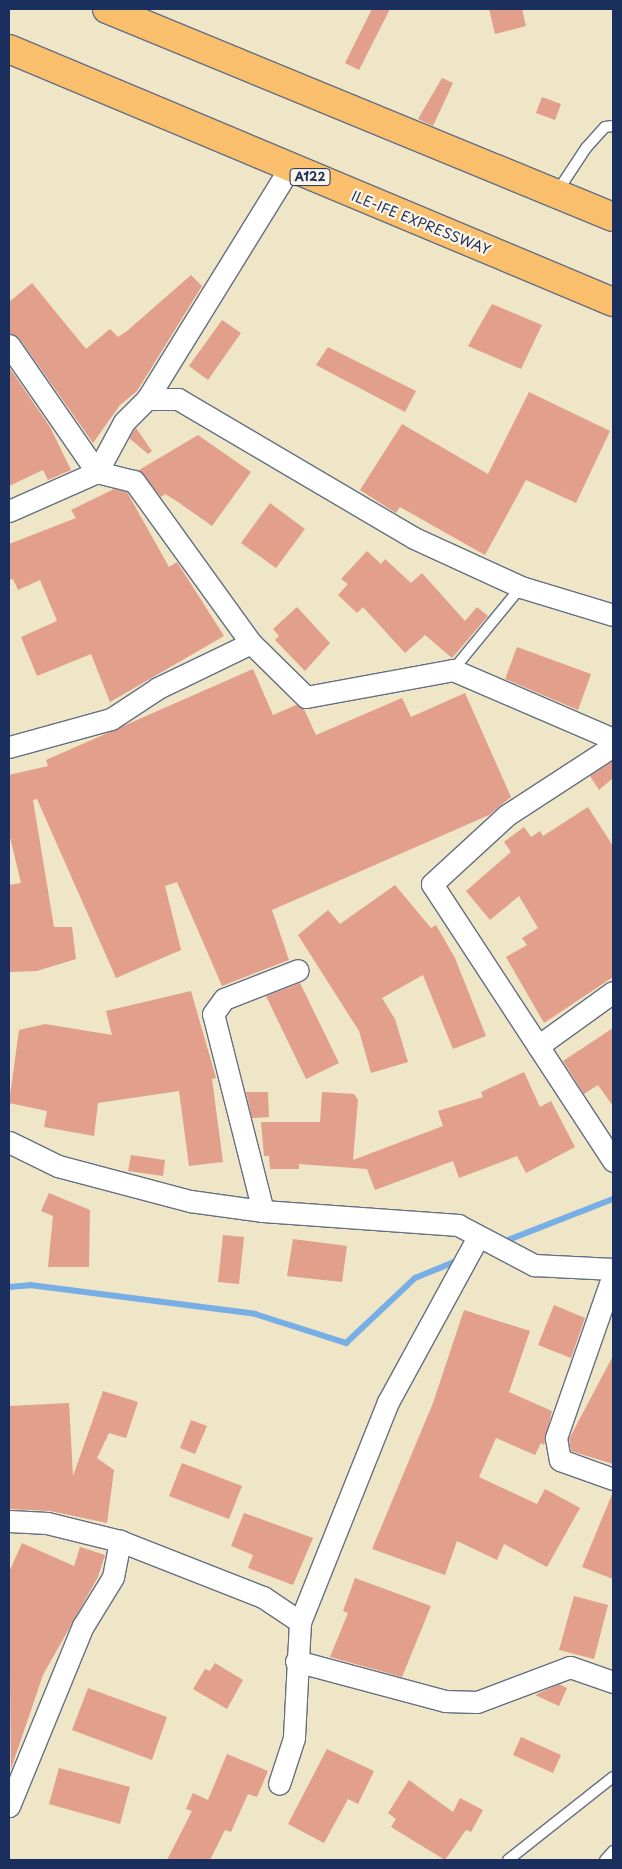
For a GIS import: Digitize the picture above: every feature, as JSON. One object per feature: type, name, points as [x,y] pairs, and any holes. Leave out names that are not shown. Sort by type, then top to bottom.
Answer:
[{"type":"highway","points":[[107,9],[613,217]]},
{"type":"highway","name":"ILE-IFE EXPRESSWAY","points":[[9,49],[290,169],[613,302]]},
{"type":"street","points":[[97,472],[124,422],[147,399],[290,169]]},
{"type":"street","points":[[9,345],[97,472]]},
{"type":"street","points":[[147,399],[178,399],[414,538],[521,587],[613,615]]},
{"type":"street","points":[[9,511],[97,472],[134,481],[251,643],[306,696],[453,670],[613,739]]},
{"type":"street","points":[[9,747],[111,719],[158,688],[251,643]]},
{"type":"street","points":[[613,746],[507,815],[432,884],[613,1161]]},
{"type":"street","points":[[263,1211],[213,1014],[224,999],[298,970]]},
{"type":"street","points":[[538,1046],[613,992]]},
{"type":"street","points":[[9,1142],[58,1166],[190,1201],[263,1211],[458,1225],[534,1266],[613,1269]]},
{"type":"street","points":[[279,1784],[294,1738],[296,1661],[300,1622],[388,1402],[478,1237]]},
{"type":"street","points":[[613,1275],[556,1438],[560,1460],[613,1479]]},
{"type":"street","points":[[9,1521],[47,1523],[120,1541],[148,1554],[263,1597],[300,1622]]},
{"type":"street","points":[[9,1804],[83,1626],[113,1577],[120,1541]]},
{"type":"street","points":[[113,1577],[148,1554]]},
{"type":"street","points":[[296,1661],[364,1683],[445,1700],[477,1702],[570,1667],[613,1682]]},
{"type":"lane","points":[[556,193],[586,148],[605,127],[613,126]]},
{"type":"lane","points":[[453,670],[521,587]]},
{"type":"lane","points":[[508,1860],[613,1777]]},
{"type":"lane","points":[[604,1860],[613,1851]]},
{"type":"building","points":[[372,9],[390,9],[359,70],[345,63]]},
{"type":"building","points":[[489,9],[522,9],[526,26],[495,34]]},
{"type":"building","points":[[442,78],[453,83],[433,126],[418,119]]},
{"type":"building","points":[[542,97],[561,104],[555,120],[536,113]]},
{"type":"building","points":[[191,275],[202,286],[137,391],[120,405],[93,443],[19,338],[9,333],[9,302],[32,283],[86,349],[110,329],[118,337],[127,331]]},
{"type":"building","points":[[492,304],[542,325],[521,369],[468,346]]},
{"type":"building","points":[[222,320],[241,333],[208,380],[189,366]]},
{"type":"building","points":[[328,347],[416,391],[405,412],[316,365]]},
{"type":"building","points":[[9,367],[50,427],[71,470],[48,480],[43,470],[9,486]]},
{"type":"building","points":[[529,392],[610,431],[576,503],[526,480],[485,555],[400,507],[396,513],[360,490],[402,424],[488,474]]},
{"type":"building","points":[[136,428],[152,451],[148,454],[129,438]]},
{"type":"building","points":[[198,435],[251,472],[212,526],[165,494],[161,497],[139,470]]},
{"type":"building","points":[[114,489],[127,492],[169,567],[177,562],[224,636],[110,702],[91,654],[37,676],[21,637],[57,621],[40,580],[18,590],[13,579],[9,580],[9,544],[76,518],[71,510]]},
{"type":"building","points":[[270,503],[305,529],[276,568],[241,543]]},
{"type":"building","points":[[367,551],[381,564],[385,559],[411,583],[422,573],[465,621],[477,607],[488,616],[452,658],[425,635],[405,653],[363,607],[357,613],[338,595],[348,584],[341,579]]},
{"type":"building","points":[[297,607],[330,643],[305,671],[275,640],[279,636],[273,629]]},
{"type":"building","points":[[517,647],[591,674],[578,710],[505,679]]},
{"type":"building","points":[[253,669],[273,715],[296,705],[304,709],[316,735],[402,698],[411,717],[465,693],[511,797],[489,815],[272,910],[289,960],[222,986],[177,882],[165,886],[181,950],[116,978],[37,799],[33,800],[54,927],[72,927],[76,959],[37,971],[9,972],[9,885],[21,883],[9,833],[9,775],[48,766],[46,760]]},
{"type":"building","points":[[613,761],[613,778],[599,790],[590,776]]},
{"type":"building","points":[[588,807],[613,846],[613,977],[544,1023],[506,957],[527,945],[522,938],[538,928],[519,896],[490,920],[466,891],[511,852],[504,842],[524,827],[531,837],[540,831],[543,836]]},
{"type":"building","points":[[395,885],[431,928],[436,925],[455,958],[486,1036],[453,1049],[423,975],[382,998],[395,1019],[408,1062],[371,1073],[359,1031],[298,935],[328,910],[340,924]]},
{"type":"building","points":[[300,983],[339,1063],[306,1079],[266,996]]},
{"type":"building","points":[[191,991],[216,1078],[212,1079],[223,1162],[189,1166],[179,1091],[98,1103],[94,1136],[44,1127],[47,1111],[9,1103],[19,1030],[45,1024],[112,1035],[106,1011]]},
{"type":"building","points":[[613,1028],[613,1106],[598,1085],[584,1094],[563,1061]]},
{"type":"building","points":[[524,1072],[540,1107],[551,1101],[575,1147],[526,1173],[517,1156],[459,1178],[453,1161],[375,1190],[367,1169],[299,1164],[299,1169],[270,1169],[269,1156],[264,1156],[261,1122],[320,1122],[322,1092],[354,1094],[358,1100],[353,1160],[443,1126],[438,1111],[483,1097],[481,1092]]},
{"type":"building","points":[[246,1092],[268,1092],[269,1117],[252,1118]]},
{"type":"building","points":[[131,1155],[165,1160],[163,1176],[128,1171]]},
{"type":"building","points":[[49,1193],[90,1210],[89,1267],[48,1267],[53,1216],[41,1211]]},
{"type":"building","points":[[223,1235],[244,1237],[239,1284],[218,1282]]},
{"type":"building","points":[[293,1239],[347,1246],[342,1282],[287,1276]]},
{"type":"building","points":[[554,1305],[585,1318],[571,1358],[538,1345]]},
{"type":"building","points":[[464,1310],[530,1331],[509,1392],[552,1411],[544,1445],[541,1443],[535,1455],[496,1438],[479,1477],[537,1504],[545,1489],[580,1508],[547,1567],[504,1544],[497,1560],[457,1541],[445,1575],[372,1549],[433,1403]]},
{"type":"building","points":[[613,1356],[613,1464],[571,1451],[569,1439]]},
{"type":"building","points":[[103,1391],[138,1402],[126,1438],[109,1433],[97,1458],[114,1470],[107,1523],[50,1511],[9,1509],[9,1406],[69,1403],[73,1476]]},
{"type":"building","points":[[191,1420],[207,1426],[195,1454],[180,1448]]},
{"type":"building","points":[[182,1463],[242,1486],[229,1519],[169,1496]]},
{"type":"building","points":[[613,1492],[613,1579],[582,1567]]},
{"type":"building","points":[[244,1513],[313,1538],[293,1585],[248,1568],[253,1555],[231,1546]]},
{"type":"building","points":[[22,1543],[74,1566],[80,1547],[105,1555],[98,1577],[43,1675],[11,1769],[9,1572]]},
{"type":"building","points":[[355,1578],[431,1606],[402,1677],[330,1657],[348,1613],[343,1611]]},
{"type":"building","points":[[574,1596],[608,1605],[594,1659],[559,1650]]},
{"type":"building","points":[[215,1663],[243,1680],[227,1709],[193,1689],[205,1669],[210,1671]]},
{"type":"building","points":[[559,1684],[567,1688],[559,1706],[535,1695]]},
{"type":"building","points":[[88,1688],[167,1717],[152,1760],[72,1730]]},
{"type":"building","points":[[521,1737],[561,1755],[553,1773],[513,1755]]},
{"type":"building","points":[[327,1749],[374,1771],[358,1804],[348,1799],[324,1843],[288,1824]]},
{"type":"building","points":[[227,1754],[268,1771],[257,1797],[248,1794],[231,1832],[225,1830],[210,1860],[167,1860],[192,1811],[186,1809],[193,1793],[208,1800]]},
{"type":"building","points":[[59,1768],[130,1787],[120,1824],[49,1804]]},
{"type":"building","points":[[409,1780],[453,1812],[460,1798],[483,1810],[471,1832],[466,1830],[445,1860],[391,1827],[396,1819],[388,1813]]},
{"type":"waterway","points":[[503,1242],[613,1199]]},
{"type":"waterway","points":[[9,1287],[30,1285],[255,1314],[346,1343],[415,1278],[459,1260]]}]
